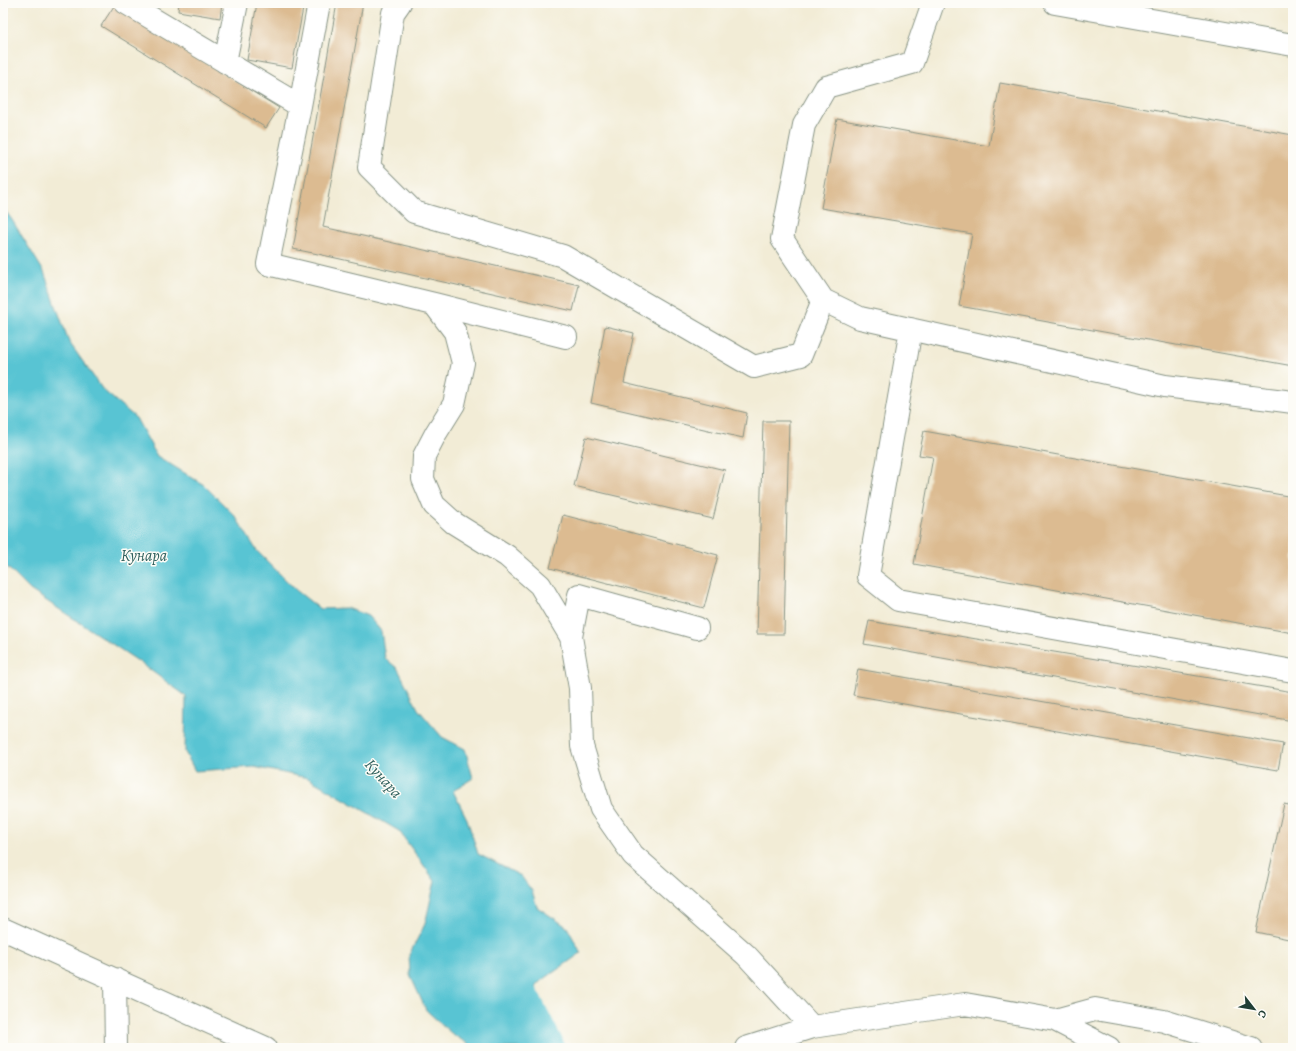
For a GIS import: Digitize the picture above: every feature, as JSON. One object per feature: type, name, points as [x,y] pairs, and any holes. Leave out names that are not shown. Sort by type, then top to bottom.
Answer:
[{"type":"street","points":[[126,3],[161,13],[225,62],[300,106]]},
{"type":"street","points":[[225,62],[237,3]]},
{"type":"street","points":[[319,3],[268,264],[566,337]]},
{"type":"street","points":[[400,3],[393,13],[369,167],[414,212],[563,256],[754,367],[801,355],[823,300]]},
{"type":"street","points":[[933,3],[912,63],[826,87],[804,125],[782,239],[823,300],[860,318],[1165,386],[1293,402]]},
{"type":"street","points":[[1055,3],[1293,45]]},
{"type":"street","points":[[434,304],[455,332],[463,363],[454,404],[424,456],[423,479],[434,505],[454,523],[507,556],[540,585],[571,637]]},
{"type":"street","points":[[911,329],[868,576],[898,600],[1293,671]]},
{"type":"street","points":[[697,628],[579,595],[571,637],[580,688],[582,746],[601,809],[633,854],[746,955],[812,1027]]},
{"type":"street","points":[[3,929],[266,1048]]},
{"type":"street","points":[[114,979],[116,1048]]},
{"type":"street","points":[[746,1048],[812,1027],[965,1004],[1055,1020],[1109,1048]]},
{"type":"street","points":[[1055,1020],[1095,1009],[1164,1021],[1251,1048]]},
{"type":"water","name":"Кунара","points":[[3,208],[44,272],[69,342],[103,390],[136,418],[157,456],[204,485],[235,516],[257,551],[297,591],[320,609],[347,608],[368,616],[381,631],[385,658],[398,669],[418,709],[442,737],[465,749],[473,778],[453,791],[467,819],[478,854],[521,876],[532,891],[537,907],[567,927],[581,953],[537,984],[534,1008],[541,1034],[533,1048],[474,1048],[451,1033],[426,1010],[410,975],[409,955],[425,924],[435,881],[399,831],[308,778],[254,767],[195,771],[185,752],[186,696],[135,659],[30,590],[3,563]]},
{"type":"building","points":[[179,3],[222,3],[220,18],[178,11]]},
{"type":"building","points":[[257,3],[304,3],[292,68],[247,60]]},
{"type":"building","points":[[337,3],[363,3],[323,227],[579,285],[573,311],[293,249]]},
{"type":"building","points":[[114,6],[279,108],[266,128],[101,26]]},
{"type":"building","points":[[1000,83],[1293,135],[1293,366],[959,306],[972,234],[821,208],[837,119],[989,146]]},
{"type":"building","points":[[605,326],[634,333],[624,383],[747,413],[743,438],[591,403]]},
{"type":"building","points":[[763,421],[789,421],[784,634],[757,634]]},
{"type":"building","points":[[924,431],[1293,497],[1293,633],[914,564],[933,457],[919,455]]},
{"type":"building","points":[[586,437],[725,470],[713,519],[574,486]]},
{"type":"building","points":[[563,515],[718,555],[704,608],[550,568]]},
{"type":"building","points":[[869,621],[1293,692],[1293,721],[864,644]]},
{"type":"building","points":[[858,669],[1283,744],[1278,770],[853,695]]},
{"type":"building","points":[[1284,804],[1293,806],[1293,940],[1256,932]]},
{"type":"waterway","name":"Кунара","points":[[511,985],[543,1048]]}]
